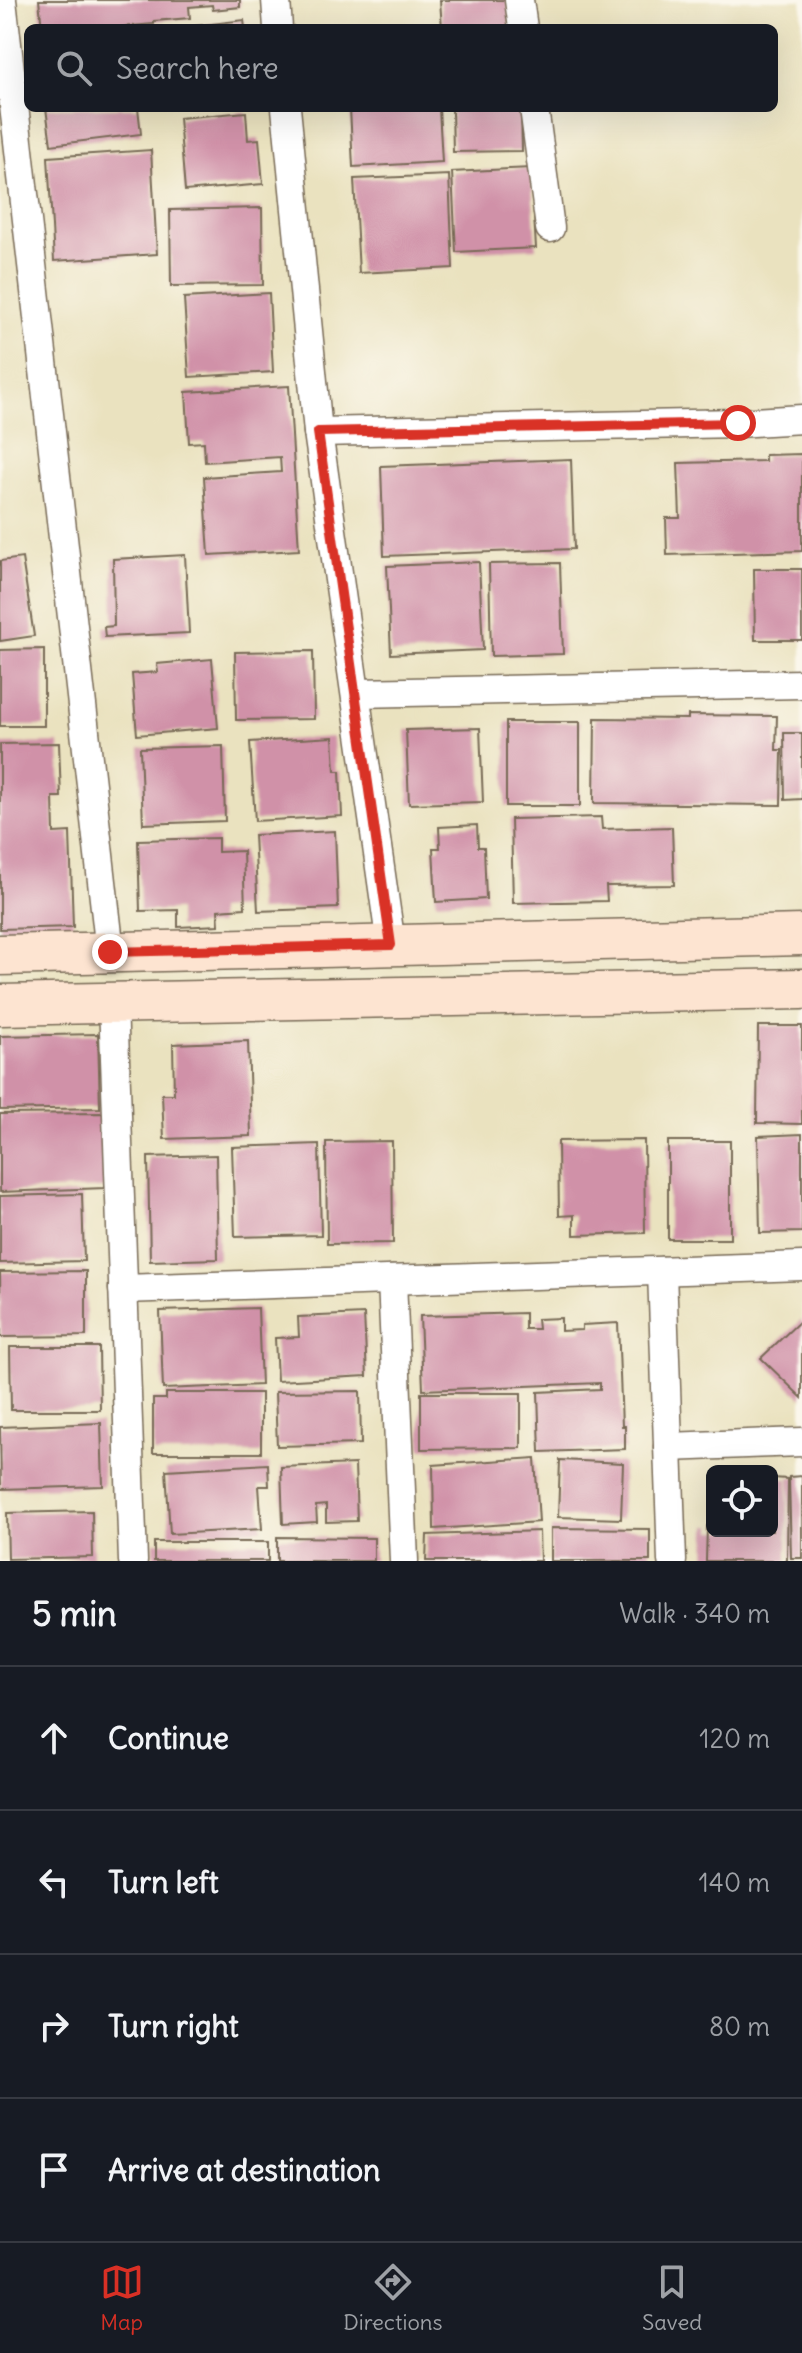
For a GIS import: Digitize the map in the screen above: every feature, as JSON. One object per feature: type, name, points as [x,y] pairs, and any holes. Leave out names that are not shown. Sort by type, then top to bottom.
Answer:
[{"type":"street","points":[[2,0],[110,952]]},
{"type":"street","points":[[276,0],[278,24]]},
{"type":"street","points":[[519,0],[522,24]]},
{"type":"street","points":[[286,112],[318,432],[391,945]]},
{"type":"street","points":[[535,112],[550,228]]},
{"type":"street","points":[[318,432],[802,419]]},
{"type":"street","points":[[356,693],[802,684]]},
{"type":"street","points":[[0,955],[802,935]]},
{"type":"street","points":[[0,1005],[802,989]]},
{"type":"street","points":[[113,1003],[133,1561]]},
{"type":"street","points":[[123,1289],[802,1266]]},
{"type":"street","points":[[662,1271],[672,1561]]},
{"type":"street","points":[[392,1280],[404,1561]]},
{"type":"street","points":[[668,1447],[802,1442]]},
{"type":"building","points":[[39,0],[240,0],[240,7],[213,10],[212,5],[189,7],[190,18],[154,21],[154,24],[42,24]]},
{"type":"building","points":[[440,0],[508,0],[510,24],[442,24]]},
{"type":"building","points":[[244,20],[244,24],[211,24]]},
{"type":"building","points":[[47,112],[138,112],[141,134],[51,145]]},
{"type":"building","points":[[246,112],[248,140],[259,139],[263,184],[185,191],[179,118]]},
{"type":"building","points":[[350,112],[439,112],[442,162],[353,167]]},
{"type":"building","points":[[452,112],[521,112],[522,151],[453,152]]},
{"type":"building","points":[[151,150],[157,254],[54,261],[48,157]]},
{"type":"building","points":[[531,168],[536,248],[456,252],[452,172]]},
{"type":"building","points":[[449,175],[453,268],[359,273],[354,179]]},
{"type":"building","points":[[262,208],[263,285],[171,286],[170,210]]},
{"type":"building","points":[[269,293],[273,372],[189,377],[184,298]]},
{"type":"building","points":[[289,386],[299,550],[209,555],[204,477],[281,472],[280,457],[205,462],[204,442],[189,443],[186,392]]},
{"type":"building","points":[[802,454],[802,551],[667,555],[666,518],[680,518],[678,463],[765,461],[765,455]]},
{"type":"building","points":[[571,459],[574,549],[384,556],[381,466]]},
{"type":"building","points":[[185,555],[189,633],[105,637],[104,627],[114,626],[113,559]]},
{"type":"building","points":[[22,558],[34,636],[0,641],[0,561]]},
{"type":"building","points":[[479,562],[483,650],[391,654],[387,566]]},
{"type":"building","points":[[560,563],[563,654],[491,656],[489,564]]},
{"type":"building","points":[[754,569],[802,569],[802,640],[755,640]]},
{"type":"building","points":[[44,649],[44,726],[0,726],[0,650]]},
{"type":"building","points":[[313,651],[314,719],[236,720],[235,652]]},
{"type":"building","points":[[212,659],[218,728],[137,735],[132,674],[158,672],[157,664]]},
{"type":"building","points":[[688,715],[777,716],[776,750],[782,750],[781,805],[594,803],[595,718],[688,719]]},
{"type":"building","points":[[506,722],[580,722],[580,806],[506,806]]},
{"type":"building","points":[[480,728],[483,802],[409,804],[406,730]]},
{"type":"building","points":[[784,733],[802,733],[802,799],[785,800]]},
{"type":"building","points":[[333,737],[335,771],[340,771],[342,816],[255,821],[250,742]]},
{"type":"building","points":[[59,743],[61,797],[53,797],[54,833],[70,832],[73,927],[0,929],[0,744]]},
{"type":"building","points":[[223,746],[225,821],[143,824],[140,748]]},
{"type":"building","points":[[601,817],[602,829],[672,827],[674,885],[606,886],[607,901],[513,903],[511,819]]},
{"type":"building","points":[[477,825],[478,847],[484,847],[486,899],[436,902],[433,848],[440,848],[439,827]]},
{"type":"building","points":[[335,831],[338,908],[258,911],[254,835]]},
{"type":"building","points":[[218,838],[218,852],[243,851],[245,908],[218,910],[219,925],[178,927],[178,910],[140,911],[138,840]]},
{"type":"building","points":[[758,1026],[802,1026],[802,1124],[757,1123]]},
{"type":"building","points":[[98,1034],[100,1108],[0,1110],[0,1036]]},
{"type":"building","points":[[248,1041],[251,1136],[164,1139],[162,1094],[174,1094],[173,1044]]},
{"type":"building","points":[[105,1113],[105,1188],[0,1192],[0,1114]]},
{"type":"building","points":[[802,1134],[802,1232],[760,1233],[758,1136]]},
{"type":"building","points":[[644,1140],[645,1233],[574,1235],[574,1215],[559,1216],[558,1141]]},
{"type":"building","points":[[392,1141],[393,1243],[327,1244],[326,1142]]},
{"type":"building","points":[[668,1141],[730,1141],[730,1239],[668,1239]]},
{"type":"building","points":[[319,1144],[321,1235],[235,1237],[232,1147]]},
{"type":"building","points":[[216,1155],[218,1259],[150,1261],[148,1157]]},
{"type":"building","points":[[82,1194],[84,1261],[0,1263],[0,1196]]},
{"type":"building","points":[[86,1271],[86,1336],[1,1337],[0,1272]]},
{"type":"building","points":[[258,1308],[261,1385],[163,1389],[160,1311]]},
{"type":"building","points":[[525,1313],[525,1329],[538,1329],[537,1319],[561,1318],[561,1331],[582,1330],[582,1325],[618,1323],[625,1449],[540,1452],[538,1392],[600,1389],[600,1383],[423,1390],[420,1316]]},
{"type":"building","points":[[364,1314],[367,1376],[277,1381],[275,1338],[299,1337],[298,1317]]},
{"type":"building","points":[[802,1319],[802,1398],[761,1358]]},
{"type":"building","points":[[10,1347],[99,1347],[100,1410],[11,1410]]},
{"type":"building","points":[[360,1391],[361,1444],[277,1446],[275,1392]]},
{"type":"building","points":[[166,1393],[261,1393],[261,1453],[153,1453],[153,1399],[166,1399]]},
{"type":"building","points":[[421,1393],[521,1393],[521,1448],[421,1449]]},
{"type":"building","points":[[101,1423],[103,1486],[1,1489],[0,1427]]},
{"type":"building","points":[[535,1458],[539,1522],[434,1529],[433,1465]]},
{"type":"building","points":[[560,1460],[623,1463],[621,1519],[558,1517]]},
{"type":"building","points":[[268,1464],[269,1486],[259,1486],[262,1529],[170,1534],[166,1470]]},
{"type":"building","points":[[355,1464],[357,1521],[326,1522],[326,1505],[316,1506],[317,1522],[283,1524],[281,1467]]},
{"type":"building","points":[[802,1476],[802,1558],[791,1558],[789,1477]]},
{"type":"building","points":[[778,1478],[788,1479],[787,1561],[706,1561],[707,1537],[778,1537]]},
{"type":"building","points":[[92,1511],[93,1557],[8,1559],[7,1513]]},
{"type":"building","points":[[551,1528],[650,1529],[650,1561],[551,1561]]},
{"type":"building","points":[[539,1531],[540,1561],[426,1561],[427,1535]]},
{"type":"building","points":[[277,1537],[374,1538],[374,1561],[277,1561]]},
{"type":"building","points":[[154,1542],[268,1542],[268,1561],[154,1561]]},
{"type":"route","points":[[110,952],[391,945],[318,432],[738,423]]}]
